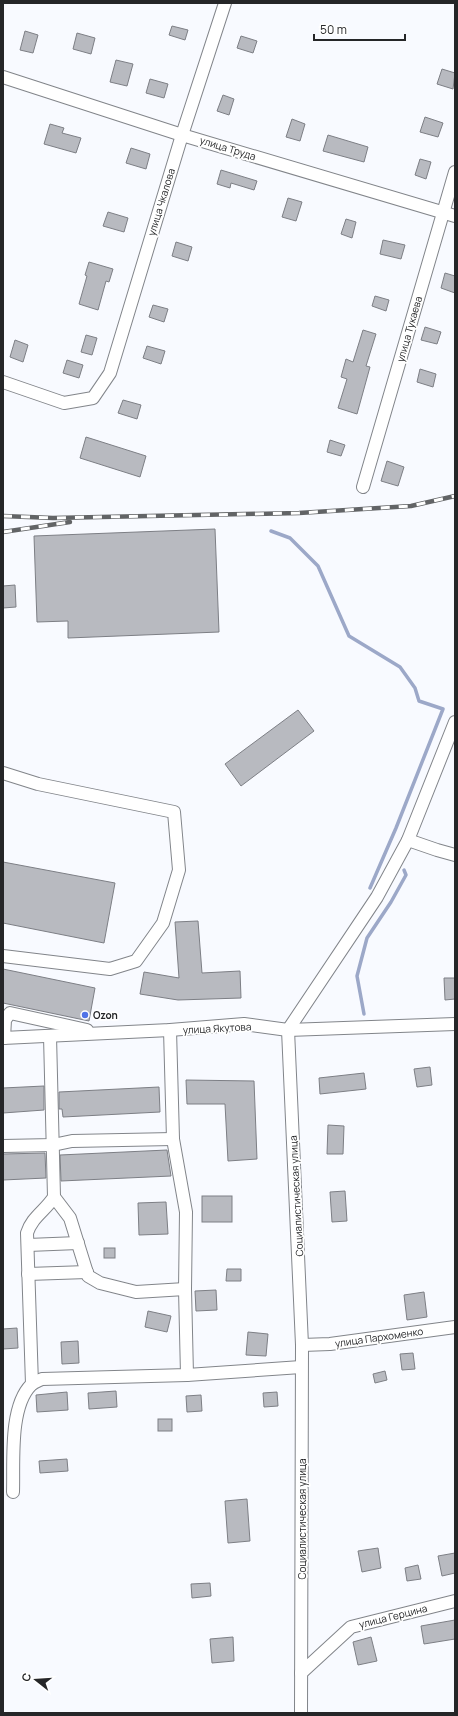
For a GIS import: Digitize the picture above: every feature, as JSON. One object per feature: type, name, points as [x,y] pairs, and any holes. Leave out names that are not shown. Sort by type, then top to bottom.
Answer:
[{"type":"street","name":"улица Чкалова","points":[[3,382],[64,403],[93,398],[110,373],[182,135],[225,3]]},
{"type":"street","name":"улица Труда","points":[[3,77],[182,135],[455,216]]},
{"type":"street","name":"улица Тукаева","points":[[363,487],[442,212],[455,172]]},
{"type":"street","points":[[288,1030],[377,897],[408,840],[455,722]]},
{"type":"street","points":[[3,774],[38,784],[174,812],[178,870],[162,923],[136,960],[110,969],[3,956]]},
{"type":"street","points":[[408,840],[455,855]]},
{"type":"street","points":[[4,1038],[6,1020],[10,1013],[103,1033]]},
{"type":"street","name":"улица Якутова","points":[[4,1038],[170,1030],[244,1024],[288,1030],[455,1024]]},
{"type":"street","points":[[170,1030],[173,1139],[186,1212],[185,1289],[188,1375]]},
{"type":"street","name":"Социалистическая улица","points":[[288,1030],[302,1345],[301,1713]]},
{"type":"street","points":[[32,1384],[27,1233],[30,1225],[38,1214],[48,1207],[54,1198],[50,1036]]},
{"type":"street","points":[[3,1146],[53,1145],[72,1141],[173,1139]]},
{"type":"street","points":[[54,1198],[70,1218],[88,1276],[100,1283],[136,1292],[185,1289]]},
{"type":"street","points":[[28,1245],[78,1243]]},
{"type":"street","points":[[28,1274],[87,1272]]},
{"type":"street","name":"улица Пархоменко","points":[[302,1345],[330,1344],[455,1327]]},
{"type":"street","points":[[13,1492],[16,1415],[23,1397],[32,1384],[42,1380],[56,1379],[188,1375],[301,1367]]},
{"type":"street","name":"улица Герцина","points":[[301,1673],[351,1627],[455,1601]]},
{"type":"building","points":[[172,26],[188,30],[185,40],[169,35]]},
{"type":"building","points":[[25,31],[38,35],[33,53],[20,50]]},
{"type":"building","points":[[77,33],[95,38],[91,54],[73,49]]},
{"type":"building","points":[[241,36],[257,41],[253,53],[237,48]]},
{"type":"building","points":[[116,60],[133,64],[127,86],[110,82]]},
{"type":"building","points":[[442,69],[455,73],[453,89],[437,84]]},
{"type":"building","points":[[150,79],[168,84],[164,98],[146,93]]},
{"type":"building","points":[[223,95],[234,99],[229,115],[217,111]]},
{"type":"building","points":[[425,117],[443,123],[438,137],[420,132]]},
{"type":"building","points":[[292,119],[305,124],[300,141],[286,137]]},
{"type":"building","points":[[50,124],[64,128],[62,133],[81,138],[76,153],[44,144]]},
{"type":"building","points":[[328,135],[368,147],[364,162],[323,151]]},
{"type":"building","points":[[131,148],[150,154],[146,169],[126,163]]},
{"type":"building","points":[[420,159],[431,162],[426,179],[415,175]]},
{"type":"building","points":[[221,170],[257,181],[254,190],[231,183],[230,188],[217,184]]},
{"type":"building","points":[[288,198],[302,202],[296,221],[282,217]]},
{"type":"building","points":[[108,212],[128,218],[124,232],[103,226]]},
{"type":"building","points":[[346,219],[356,222],[352,238],[341,234]]},
{"type":"building","points":[[383,240],[405,245],[401,259],[380,254]]},
{"type":"building","points":[[176,242],[192,247],[188,261],[172,256]]},
{"type":"building","points":[[89,262],[113,269],[109,282],[106,281],[98,310],[79,304],[87,276],[85,275]]},
{"type":"building","points":[[445,273],[455,276],[455,293],[441,288]]},
{"type":"building","points":[[375,296],[389,300],[386,311],[372,306]]},
{"type":"building","points":[[153,305],[168,309],[164,322],[149,317]]},
{"type":"building","points":[[425,327],[441,332],[437,344],[421,340]]},
{"type":"building","points":[[363,330],[376,334],[366,366],[370,367],[357,414],[338,408],[347,379],[341,377],[346,359],[353,362]]},
{"type":"building","points":[[86,335],[97,338],[92,355],[81,352]]},
{"type":"building","points":[[15,340],[28,345],[23,362],[10,357]]},
{"type":"building","points":[[147,346],[165,351],[161,364],[143,358]]},
{"type":"building","points":[[67,360],[83,365],[79,378],[63,373]]},
{"type":"building","points":[[420,369],[436,374],[433,387],[417,382]]},
{"type":"building","points":[[123,400],[141,405],[137,419],[118,413]]},
{"type":"building","points":[[86,437],[146,456],[140,477],[80,458]]},
{"type":"building","points":[[330,440],[345,445],[341,456],[327,452]]},
{"type":"building","points":[[387,461],[404,467],[398,486],[381,481]]},
{"type":"building","points":[[215,529],[219,632],[68,638],[68,621],[37,622],[34,536]]},
{"type":"building","points":[[15,585],[16,607],[3,608],[3,586]]},
{"type":"building","points":[[298,710],[314,731],[241,786],[225,764]]},
{"type":"building","points":[[3,862],[115,883],[104,943],[3,923]]},
{"type":"building","points":[[198,921],[202,973],[240,971],[241,998],[178,1000],[140,994],[144,972],[179,978],[175,922]]},
{"type":"building","points":[[3,969],[95,988],[89,1021],[3,1003]]},
{"type":"building","points":[[444,978],[455,978],[455,999],[445,1000]]},
{"type":"building","points":[[430,1067],[432,1085],[417,1087],[414,1069]]},
{"type":"building","points":[[364,1073],[366,1089],[320,1094],[319,1078]]},
{"type":"building","points":[[186,1080],[254,1081],[257,1159],[228,1161],[225,1104],[187,1104]]},
{"type":"building","points":[[44,1086],[44,1110],[3,1113],[3,1088]]},
{"type":"building","points":[[159,1087],[160,1112],[63,1117],[62,1109],[59,1109],[59,1092]]},
{"type":"building","points":[[328,1125],[344,1126],[343,1154],[327,1154]]},
{"type":"building","points":[[167,1150],[171,1176],[61,1181],[60,1155]]},
{"type":"building","points":[[45,1153],[46,1178],[3,1180],[3,1154]]},
{"type":"building","points":[[345,1191],[347,1221],[332,1222],[330,1192]]},
{"type":"building","points":[[202,1196],[232,1196],[232,1222],[202,1222]]},
{"type":"building","points":[[166,1202],[168,1234],[139,1235],[138,1203]]},
{"type":"building","points":[[104,1248],[115,1248],[115,1258],[104,1258]]},
{"type":"building","points":[[227,1269],[241,1269],[241,1281],[226,1281]]},
{"type":"building","points":[[216,1290],[217,1310],[196,1311],[195,1291]]},
{"type":"building","points":[[424,1292],[427,1317],[407,1320],[404,1295]]},
{"type":"building","points":[[148,1311],[171,1316],[167,1332],[145,1327]]},
{"type":"building","points":[[17,1328],[18,1348],[3,1349],[3,1329]]},
{"type":"building","points":[[248,1332],[268,1334],[266,1356],[246,1355]]},
{"type":"building","points":[[78,1341],[79,1363],[62,1364],[61,1342]]},
{"type":"building","points":[[413,1353],[415,1369],[402,1370],[400,1354]]},
{"type":"building","points":[[385,1371],[387,1380],[375,1383],[373,1374]]},
{"type":"building","points":[[116,1391],[117,1407],[89,1409],[88,1393]]},
{"type":"building","points":[[67,1392],[68,1410],[37,1412],[36,1395]]},
{"type":"building","points":[[277,1392],[278,1406],[264,1407],[263,1393]]},
{"type":"building","points":[[201,1395],[202,1411],[187,1412],[186,1396]]},
{"type":"building","points":[[158,1419],[172,1419],[172,1431],[158,1431]]},
{"type":"building","points":[[67,1459],[68,1471],[40,1473],[39,1461]]},
{"type":"building","points":[[247,1499],[250,1541],[228,1543],[225,1501]]},
{"type":"building","points":[[378,1548],[381,1568],[362,1572],[358,1551]]},
{"type":"building","points":[[455,1553],[455,1573],[442,1576],[438,1556]]},
{"type":"building","points":[[418,1565],[421,1579],[407,1581],[405,1568]]},
{"type":"building","points":[[210,1583],[211,1596],[192,1598],[191,1584]]},
{"type":"building","points":[[455,1620],[455,1639],[424,1644],[421,1626]]},
{"type":"building","points":[[233,1637],[234,1661],[212,1663],[210,1639]]},
{"type":"building","points":[[371,1637],[377,1661],[358,1665],[353,1642]]},
{"type":"waterway","points":[[271,531],[290,538],[318,566],[349,636],[400,667],[415,688],[419,701],[443,709],[396,828],[370,888]]},
{"type":"waterway","points":[[364,1014],[357,976],[367,938],[391,902],[406,875],[404,870]]},
{"type":"railway","points":[[3,516],[53,518],[299,513],[411,506],[455,496]]},
{"type":"railway","points":[[3,532],[70,522]]},
{"type":"place","name":"Ozon","points":[[85,1015]]}]
